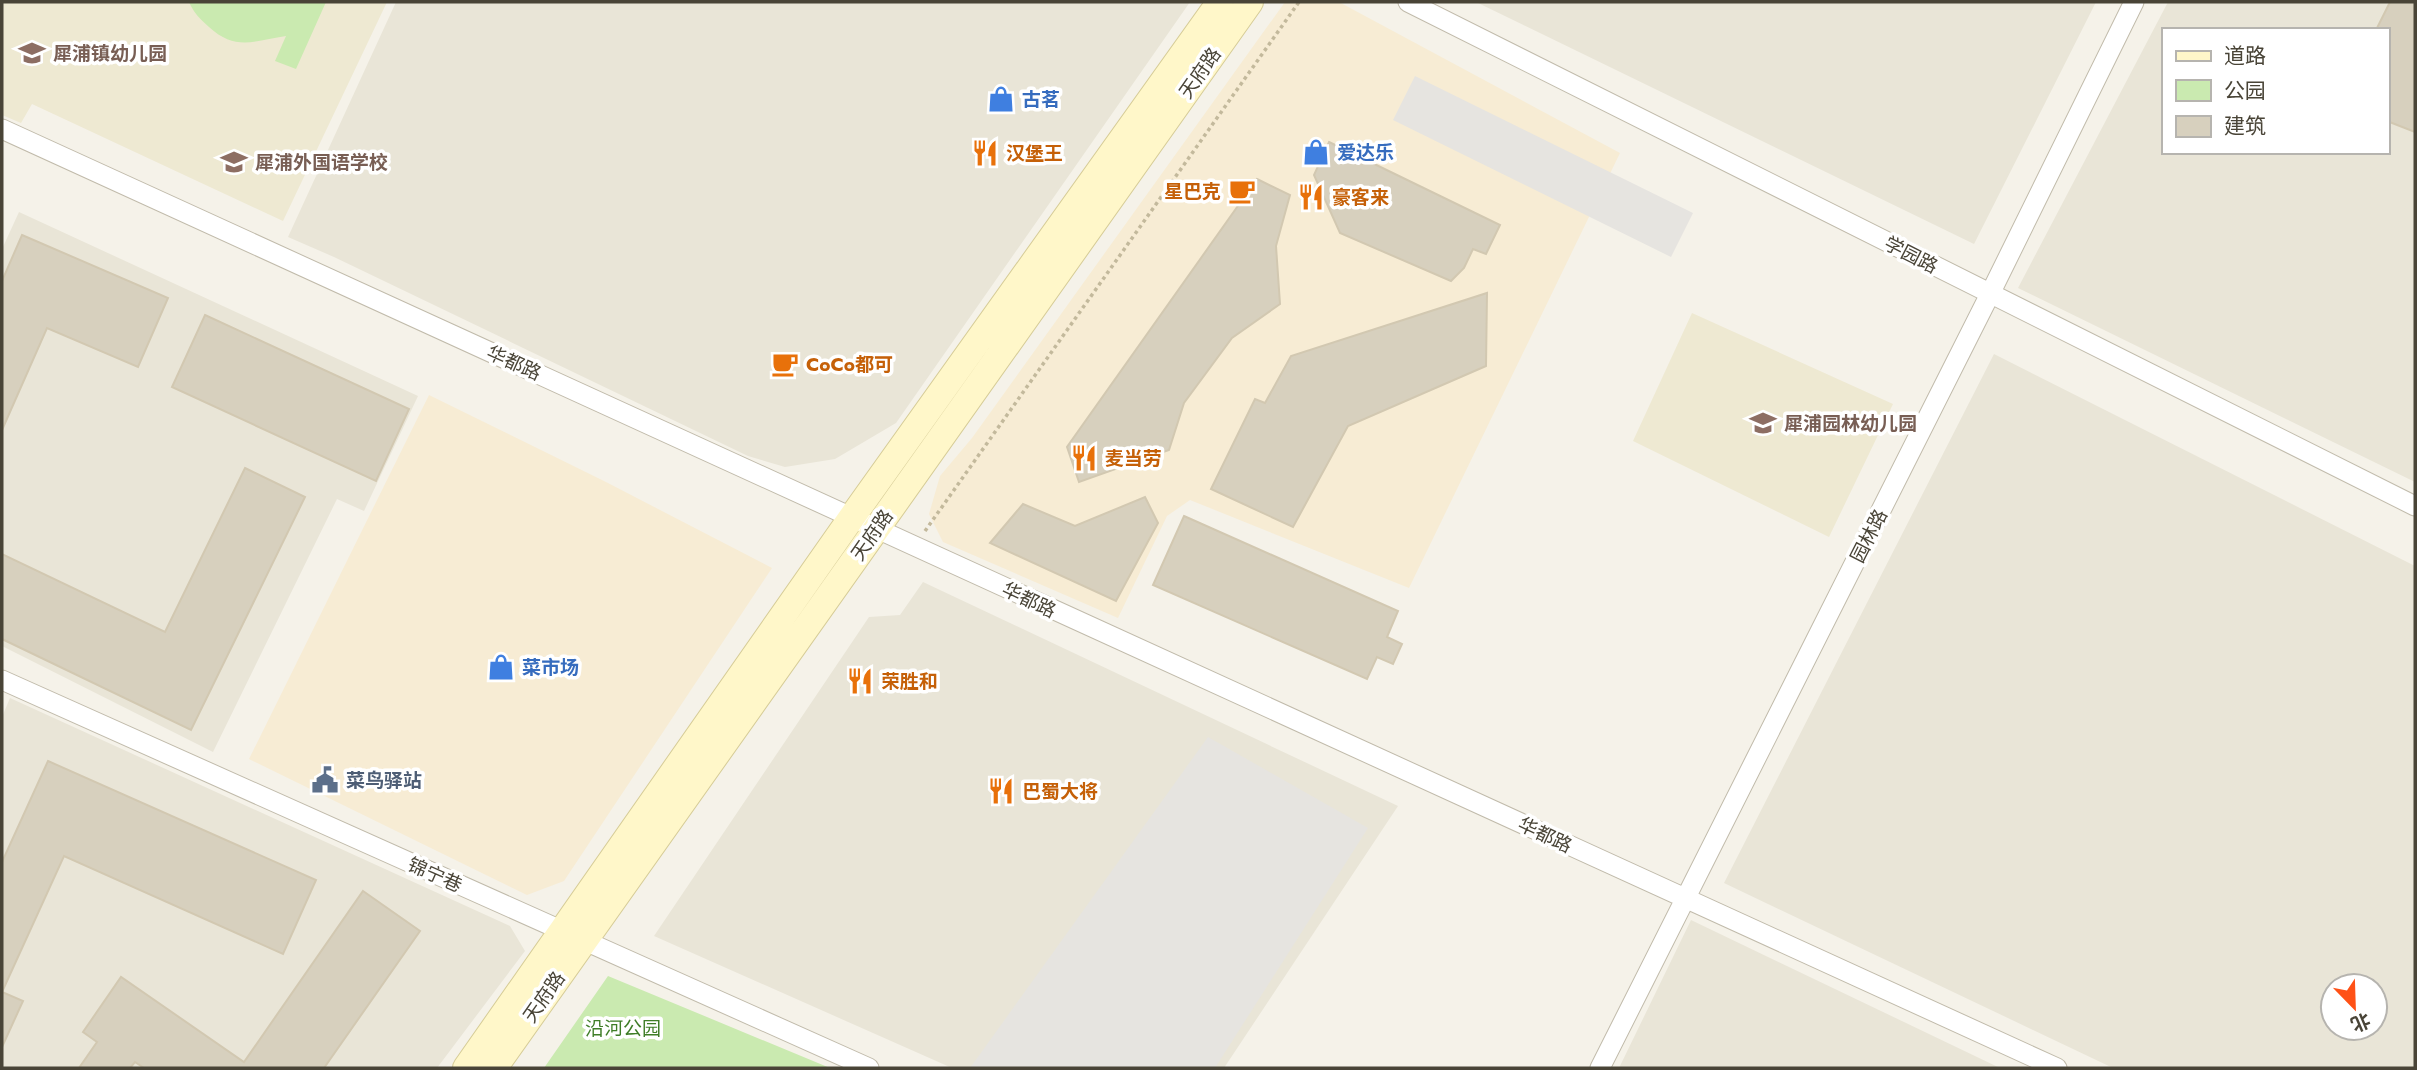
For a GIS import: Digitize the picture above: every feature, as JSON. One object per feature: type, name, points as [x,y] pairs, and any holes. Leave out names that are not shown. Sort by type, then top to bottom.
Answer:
[{"type":"street","name":"天府路","points":[[494,1068],[573,937],[852,517],[1220,2]]},
{"type":"street","name":"天府路","points":[[466,1068],[573,937],[876,529],[1250,2]]},
{"type":"street","name":"学园路","points":[[1408,2],[2415,506]]},
{"type":"street","name":"园林路","points":[[1600,1068],[2134,2]]},
{"type":"street","name":"华都路","points":[[2,130],[2057,1068]]},
{"type":"street","name":"锦宁巷","points":[[2,680],[869,1068]]},
{"type":"path","points":[[914,547],[1299,2]]},
{"type":"shaded area","name":"犀浦外国语学校","points":[[2,2],[387,2],[283,221],[32,104],[21,123],[2,115]]},
{"type":"shaded area","points":[[396,2],[1190,2],[896,423],[835,459],[785,467],[748,456],[288,237]]},
{"type":"shaded area","points":[[1285,2],[1339,2],[1620,153],[1409,588],[1190,500],[1167,516],[1118,618],[943,542],[929,514],[940,476],[972,438]]},
{"type":"shaded area","points":[[1476,2],[2096,2],[1974,244]]},
{"type":"shaded area","points":[[2168,2],[2390,2],[2377,28],[2162,28],[2162,154],[2389,154],[2389,122],[2415,132],[2415,482],[2018,288]]},
{"type":"shaded area","points":[[1415,76],[1693,213],[1671,257],[1393,120]]},
{"type":"shaded area","points":[[19,212],[418,396],[364,511],[337,499],[213,752],[2,646],[2,249]]},
{"type":"shaded area","name":"犀浦园林幼儿园","points":[[1692,313],[1893,404],[1829,537],[1633,441]]},
{"type":"shaded area","points":[[1994,354],[2415,566],[2415,1068],[2113,1068],[1724,883]]},
{"type":"shaded area","name":"菜市场","points":[[429,395],[772,568],[564,881],[527,895],[249,759]]},
{"type":"shaded area","points":[[923,582],[1398,806],[1224,1068],[952,1068],[654,936],[869,617],[900,615]]},
{"type":"shaded area","points":[[10,698],[510,926],[525,951],[437,1068],[2,1068],[2,717]]},
{"type":"shaded area","points":[[1208,737],[1368,828],[1215,1068],[970,1068]]},
{"type":"shaded area","points":[[1691,920],[2000,1068],[1619,1068]]},
{"type":"green space","points":[[189,2],[326,2],[296,69],[275,61],[286,36],[256,42],[228,40],[203,21]]},
{"type":"green space","name":"沿河公园","points":[[608,976],[830,1068],[544,1068]]},
{"type":"building","points":[[2390,2],[2415,2],[2415,132],[2389,122],[2389,28],[2377,28]]},
{"type":"building","points":[[1329,142],[1500,225],[1486,254],[1473,249],[1464,268],[1451,281],[1340,233],[1314,175]]},
{"type":"building","points":[[1257,179],[1290,195],[1276,246],[1280,304],[1232,338],[1184,403],[1169,450],[1079,482],[1067,447]]},
{"type":"building","points":[[22,235],[168,298],[138,367],[47,328],[2,430],[2,281]]},
{"type":"building","points":[[1487,293],[1486,366],[1348,426],[1293,527],[1211,489],[1255,399],[1265,403],[1291,356]]},
{"type":"building","points":[[205,315],[409,409],[376,481],[172,387]]},
{"type":"building","points":[[245,468],[305,497],[191,730],[2,639],[2,554],[165,632]]},
{"type":"building","points":[[1145,497],[1158,523],[1116,601],[990,543],[1023,504],[1075,526]]},
{"type":"building","points":[[1184,516],[1398,611],[1387,637],[1402,644],[1393,664],[1377,657],[1367,679],[1153,585]]},
{"type":"building","points":[[48,761],[316,880],[283,954],[64,856],[2,992],[2,862]]},
{"type":"building","points":[[363,891],[420,931],[324,1068],[144,1068],[135,1062],[130,1068],[79,1068],[97,1042],[83,1032],[121,977],[244,1062]]},
{"type":"building","points":[[2,992],[23,1001],[2,1047]]},
{"type":"place","name":"犀浦镇幼儿园","points":[[32,53]]},
{"type":"place","name":"古茗","points":[[1001,99]]},
{"type":"place","name":"爱达乐","points":[[1316,152]]},
{"type":"place","name":"汉堡王","points":[[985,153]]},
{"type":"place","name":"犀浦外国语学校","points":[[234,162]]},
{"type":"place","name":"星巴克","points":[[1242,191]]},
{"type":"place","name":"豪客来","points":[[1311,197]]},
{"type":"place","name":"CoCo都可","points":[[785,364]]},
{"type":"place","name":"犀浦园林幼儿园","points":[[1763,423]]},
{"type":"place","name":"麦当劳","points":[[1084,458]]},
{"type":"place","name":"菜市场","points":[[501,667]]},
{"type":"place","name":"荣胜和","points":[[860,681]]},
{"type":"place","name":"菜鸟驿站","points":[[325,780]]},
{"type":"place","name":"巴蜀大将","points":[[1001,791]]}]
